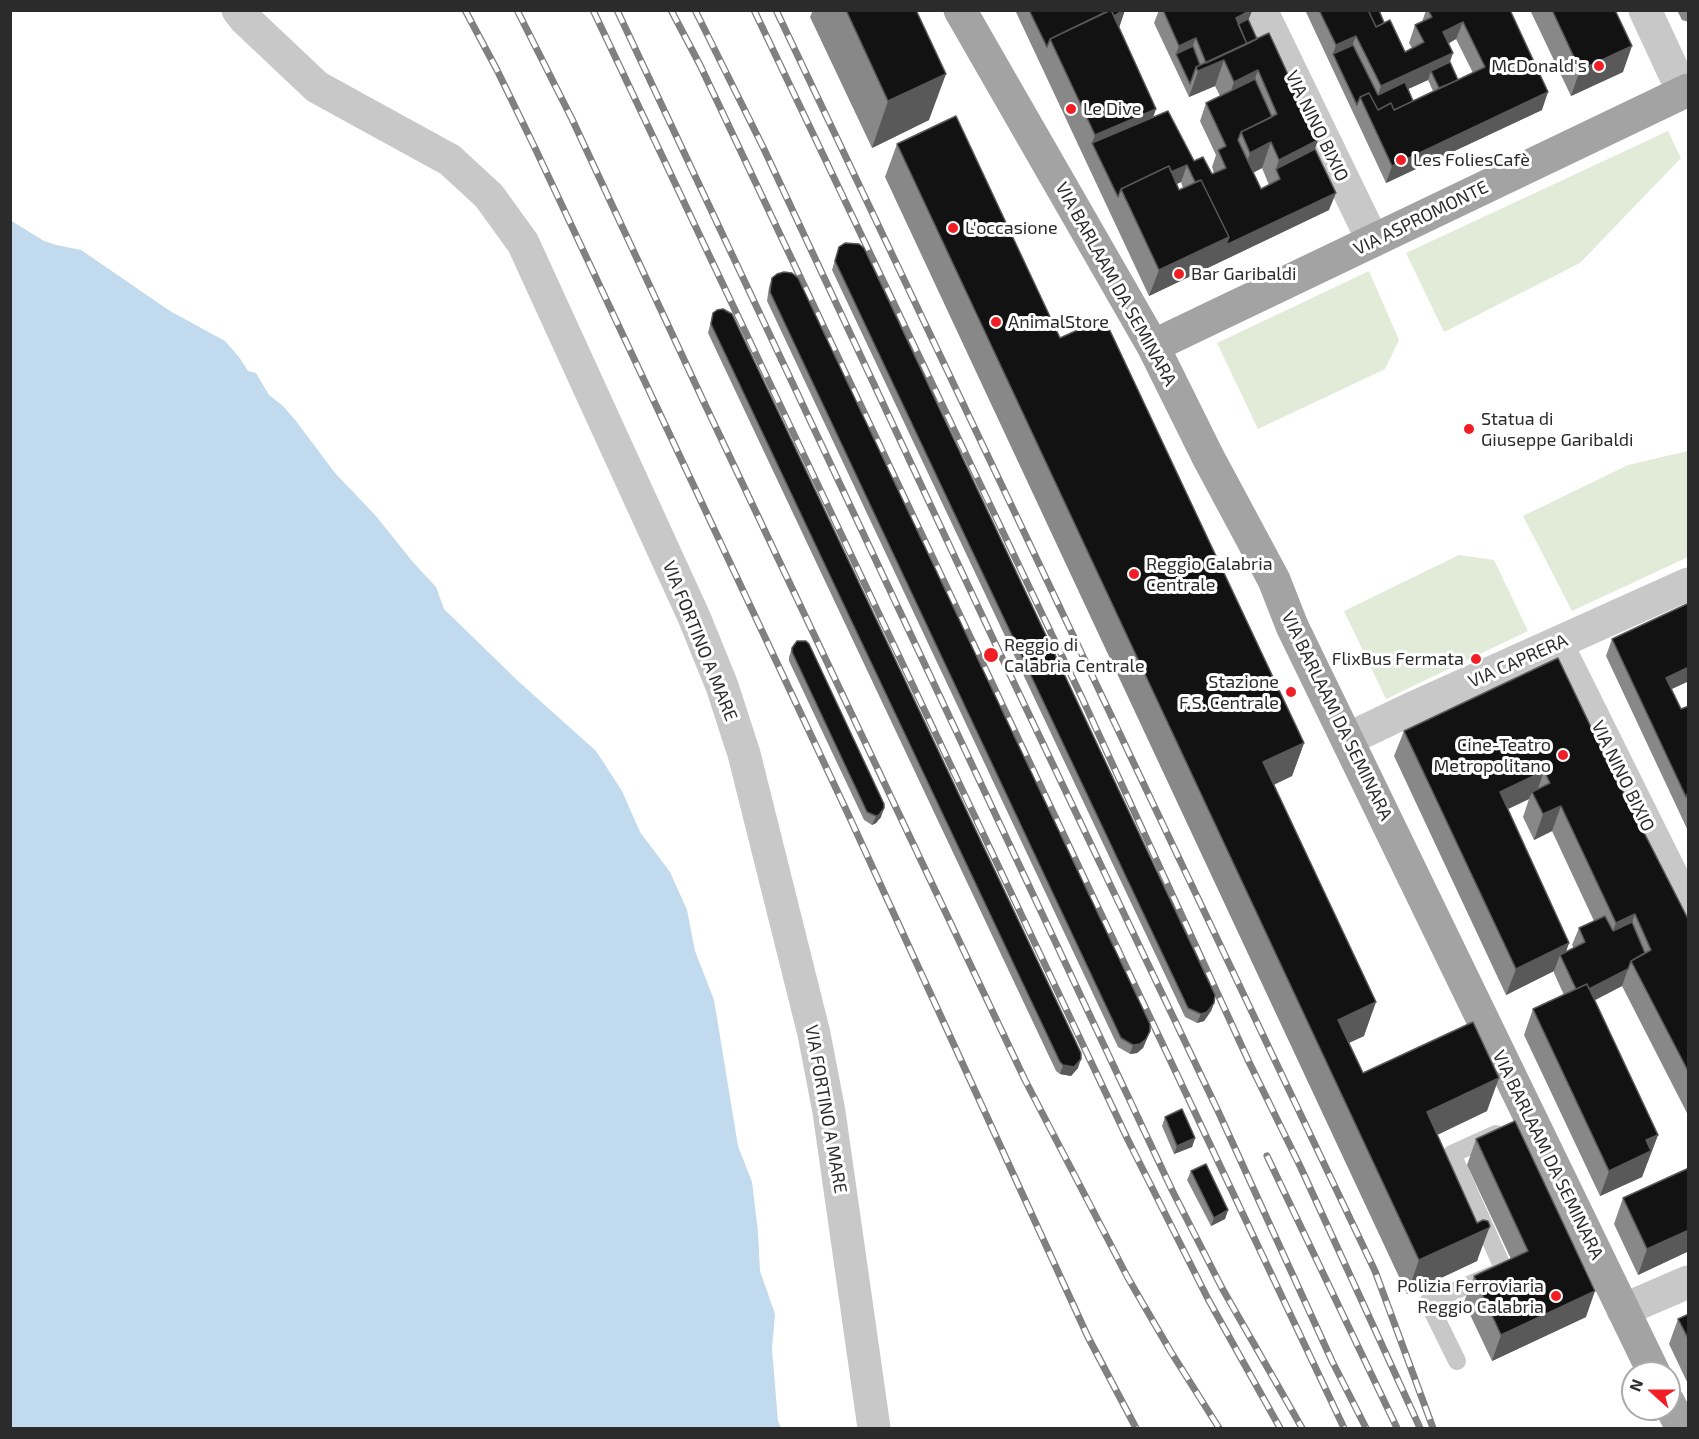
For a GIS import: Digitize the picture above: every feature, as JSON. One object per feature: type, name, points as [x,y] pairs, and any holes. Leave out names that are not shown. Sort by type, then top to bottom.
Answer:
[{"type":"main road","name":"VIA BARLAAM DA SEMINARA","points":[[960,10],[1153,346],[1208,457],[1274,580],[1292,626],[1648,1361]]},
{"type":"main road","name":"VIA ASPROMONTE","points":[[1153,346],[1687,95]]},
{"type":"street","name":"VIA FORTINO A MARE","points":[[238,10],[317,87],[450,160],[489,196],[523,243],[694,617],[722,686],[744,754],[814,1034],[829,1112],[874,1428]]},
{"type":"street","name":"VIA NINO BIXIO","points":[[1261,10],[1373,241]]},
{"type":"street","points":[[1645,10],[1687,95]]},
{"type":"street","name":"VIA CAPRERA","points":[[1348,739],[1515,661],[1689,584]]},
{"type":"street","name":"VIA NINO BIXIO","points":[[1557,644],[1689,908]]},
{"type":"street","points":[[1623,1310],[1689,1282]]},
{"type":"lane","points":[[1457,1361],[1428,1302],[1504,1269],[1452,1154],[1530,1117]]},
{"type":"green space","points":[[1668,131],[1681,158],[1580,263],[1444,332],[1406,253]]},
{"type":"green space","points":[[1369,271],[1399,340],[1385,369],[1258,429],[1217,343]]},
{"type":"green space","points":[[1688,451],[1688,557],[1572,611],[1523,516],[1628,465]]},
{"type":"green space","points":[[1459,555],[1494,560],[1528,631],[1386,699],[1344,611]]},
{"type":"water","points":[[10,220],[44,241],[81,250],[170,311],[225,341],[248,371],[256,373],[269,395],[283,406],[335,473],[376,516],[436,587],[444,609],[518,681],[596,751],[622,791],[640,832],[670,872],[687,910],[695,951],[714,1000],[738,1146],[752,1182],[760,1271],[775,1314],[772,1349],[778,1421],[781,1428],[11,1428]]},
{"type":"building","points":[[846,10],[916,10],[946,74],[888,101]]},
{"type":"building","points":[[1029,10],[1110,10],[1050,39],[1047,47]]},
{"type":"building","points":[[1111,10],[1156,109],[1095,135],[1050,39]]},
{"type":"building","points":[[1111,10],[1124,10],[1114,16]]},
{"type":"building","points":[[1163,10],[1251,10],[1236,18],[1247,44],[1206,63],[1196,38],[1179,46]]},
{"type":"building","points":[[1319,10],[1368,10],[1376,27],[1390,20],[1405,52],[1424,42],[1415,25],[1432,17],[1428,10],[1510,10],[1548,92],[1392,166],[1360,97],[1369,93],[1378,110],[1391,103],[1394,110],[1485,67],[1463,22],[1443,32],[1453,53],[1381,86],[1356,36],[1336,45]]},
{"type":"building","points":[[1368,10],[1379,10],[1384,23],[1376,27]]},
{"type":"building","points":[[1552,10],[1615,10],[1632,46],[1580,70]]},
{"type":"building","points":[[1248,19],[1257,39],[1247,44],[1238,24]]},
{"type":"building","points":[[1269,33],[1318,140],[1279,160],[1271,142],[1250,153],[1241,132],[1277,114],[1258,70],[1234,82],[1224,60],[1198,71],[1196,67]]},
{"type":"building","points":[[1353,45],[1378,95],[1405,82],[1413,101],[1394,110],[1391,103],[1378,110],[1369,93],[1360,97],[1357,105],[1333,54]]},
{"type":"building","points":[[1193,46],[1200,65],[1196,67],[1190,84],[1176,54]]},
{"type":"building","points":[[1450,62],[1458,80],[1439,88],[1431,71]]},
{"type":"building","points":[[1255,79],[1272,117],[1241,132],[1238,140],[1261,189],[1280,179],[1276,169],[1315,149],[1336,193],[1226,245],[1229,237],[1201,180],[1195,182],[1187,165],[1171,172],[1169,166],[1121,189],[1118,197],[1092,143],[1168,111],[1194,161],[1203,157],[1212,174],[1226,168],[1218,150],[1226,146],[1206,103]]},
{"type":"building","points":[[956,116],[1060,338],[1104,318],[1304,743],[1263,762],[1376,1002],[1338,1020],[1363,1073],[1473,1022],[1499,1078],[1427,1112],[1477,1223],[1483,1220],[1488,1221],[1490,1226],[1419,1260],[897,144]]},
{"type":"building","points":[[1169,166],[1179,190],[1201,180],[1229,237],[1159,270],[1121,189]]},
{"type":"building","points":[[845,243],[859,244],[864,248],[1215,995],[1214,1003],[1207,1012],[1201,1014],[1188,1008],[835,261],[839,247]]},
{"type":"building","points":[[784,272],[792,273],[798,278],[1150,1024],[1150,1031],[1146,1039],[1140,1044],[1133,1045],[1121,1038],[770,292],[772,278]]},
{"type":"building","points":[[723,309],[732,314],[1081,1053],[1081,1059],[1074,1067],[1063,1065],[1060,1062],[711,324],[713,313]]},
{"type":"building","points":[[1689,603],[1689,667],[1666,678],[1681,709],[1689,706],[1689,790],[1686,797],[1612,639]]},
{"type":"building","points":[[797,641],[806,641],[809,644],[884,804],[879,815],[867,812],[792,652]]},
{"type":"building","points":[[1558,658],[1689,921],[1689,1073],[1631,961],[1651,950],[1635,914],[1616,923],[1561,806],[1543,814],[1532,792],[1550,783],[1544,771],[1500,792],[1569,943],[1516,969],[1404,731]]},
{"type":"building","points":[[1605,916],[1613,931],[1632,922],[1645,953],[1631,961],[1628,969],[1589,989],[1587,984],[1576,989],[1560,955],[1585,942],[1579,928]]},
{"type":"building","points":[[1587,984],[1658,1135],[1646,1140],[1651,1151],[1609,1171],[1533,1009]]},
{"type":"building","points":[[1182,1109],[1195,1138],[1177,1146],[1165,1117]]},
{"type":"building","points":[[1515,1121],[1595,1291],[1501,1335],[1474,1276],[1528,1251],[1476,1139]]},
{"type":"building","points":[[1206,1164],[1228,1210],[1214,1218],[1191,1171]]},
{"type":"building","points":[[1689,1168],[1689,1230],[1647,1249],[1623,1198]]},
{"type":"building","points":[[1689,1314],[1689,1340],[1678,1319]]},
{"type":"railway","points":[[465,10],[535,148],[849,816],[1088,1337],[1136,1428]]},
{"type":"railway","points":[[517,10],[572,119],[1025,1080],[1128,1278],[1219,1428]]},
{"type":"railway","points":[[593,10],[1128,1140],[1208,1299],[1280,1428]]},
{"type":"railway","points":[[617,10],[1172,1190],[1222,1288],[1302,1428]]},
{"type":"railway","points":[[671,10],[700,65],[1344,1428]]},
{"type":"railway","points":[[695,10],[763,147],[995,643],[1218,1111],[1332,1361],[1366,1428]]},
{"type":"railway","points":[[754,10],[1083,700],[1420,1428]]},
{"type":"railway","points":[[776,10],[1375,1271],[1433,1428]]},
{"type":"railway","points":[[1267,1156],[1397,1428]]},
{"type":"place","name":"McDonald's","points":[[1599,66]]},
{"type":"place","name":"Le Dive","points":[[1071,109]]},
{"type":"place","name":"Les FoliesCafè","points":[[1401,160]]},
{"type":"place","name":"L'occasione","points":[[953,228]]},
{"type":"place","name":"Bar Garibaldi","points":[[1179,274]]},
{"type":"place","name":"AnimalStore","points":[[996,322]]},
{"type":"place","name":"Statua di Giuseppe Garibaldi","points":[[1469,429]]},
{"type":"place","name":"Reggio Calabria Centrale","points":[[1134,574]]},
{"type":"place","name":"Reggio di Calabria Centrale","points":[[991,655]]},
{"type":"place","name":"FlixBus Fermata","points":[[1476,659]]},
{"type":"place","name":"Stazione F.S. Centrale","points":[[1291,692]]},
{"type":"place","name":"Cine-Teatro Metropolitano","points":[[1563,755]]},
{"type":"place","name":"Polizia Ferroviaria Reggio Calabria","points":[[1556,1296]]}]
